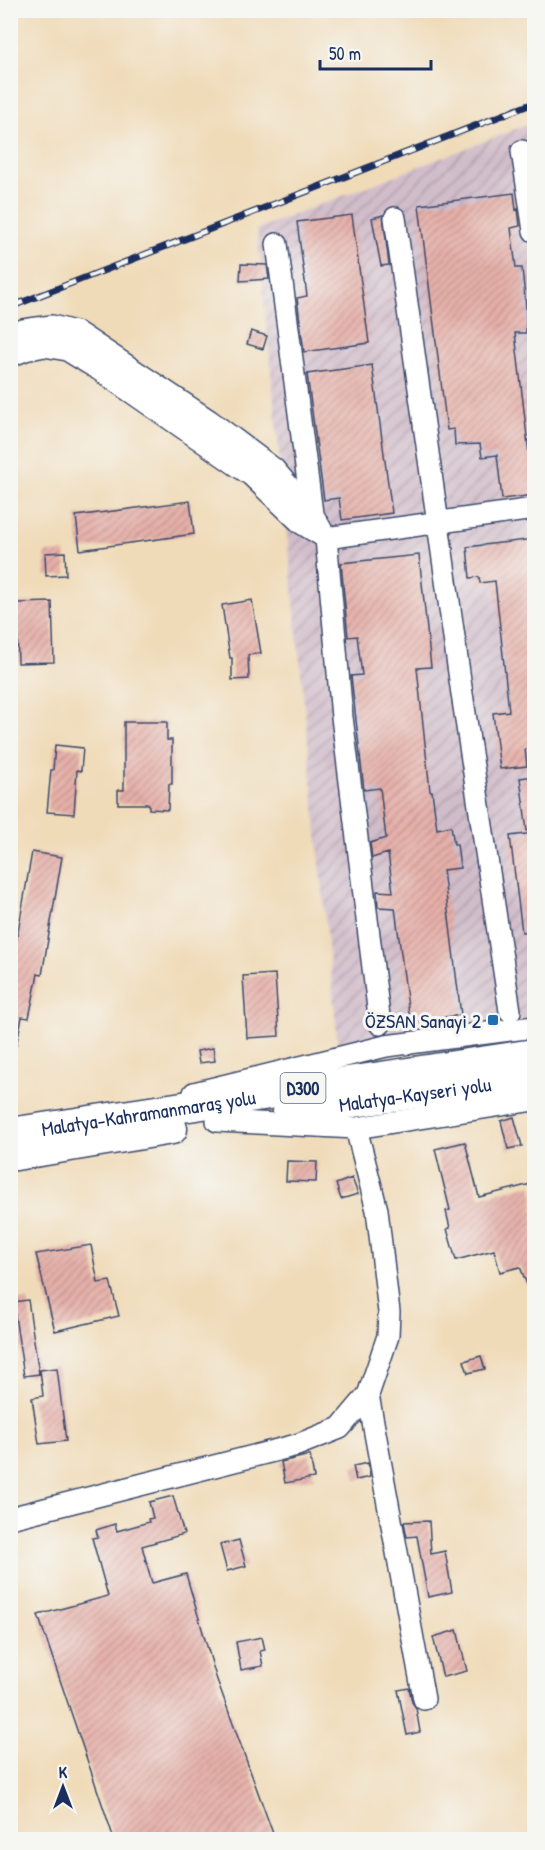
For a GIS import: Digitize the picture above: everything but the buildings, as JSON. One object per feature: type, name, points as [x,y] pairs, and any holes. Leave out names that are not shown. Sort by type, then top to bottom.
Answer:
[{"type":"highway","name":"Malatya-Kahramanmaraş yolu","points":[[10,1133],[534,1054]]},
{"type":"highway","name":"Malatya-Kayseri yolu","points":[[10,1156],[217,1121],[534,1077]]},
{"type":"street","points":[[522,151],[534,231]]},
{"type":"street","points":[[395,218],[510,1011]]},
{"type":"street","points":[[277,243],[312,513]]},
{"type":"street","points":[[10,335],[23,330],[52,326],[78,333],[210,421],[274,469],[312,513],[326,538],[342,717],[380,1024]]},
{"type":"street","points":[[10,356],[24,350],[44,346],[67,350],[251,475],[301,524],[326,538],[534,509]]},
{"type":"street","points":[[72,1123],[386,1046],[534,1027]]},
{"type":"street","points":[[217,1121],[356,1128],[534,1100]]},
{"type":"street","points":[[10,1518],[297,1445],[340,1428],[368,1395],[388,1336],[389,1312],[377,1210],[356,1128]]},
{"type":"street","points":[[368,1395],[424,1699]]},
{"type":"shaded area","points":[[534,122],[534,1018],[338,1045],[257,229]]},
{"type":"railway","points":[[10,307],[534,103]]},
{"type":"place","name":"ÖZSAN Sanayi 2","points":[[493,1020]]}]
